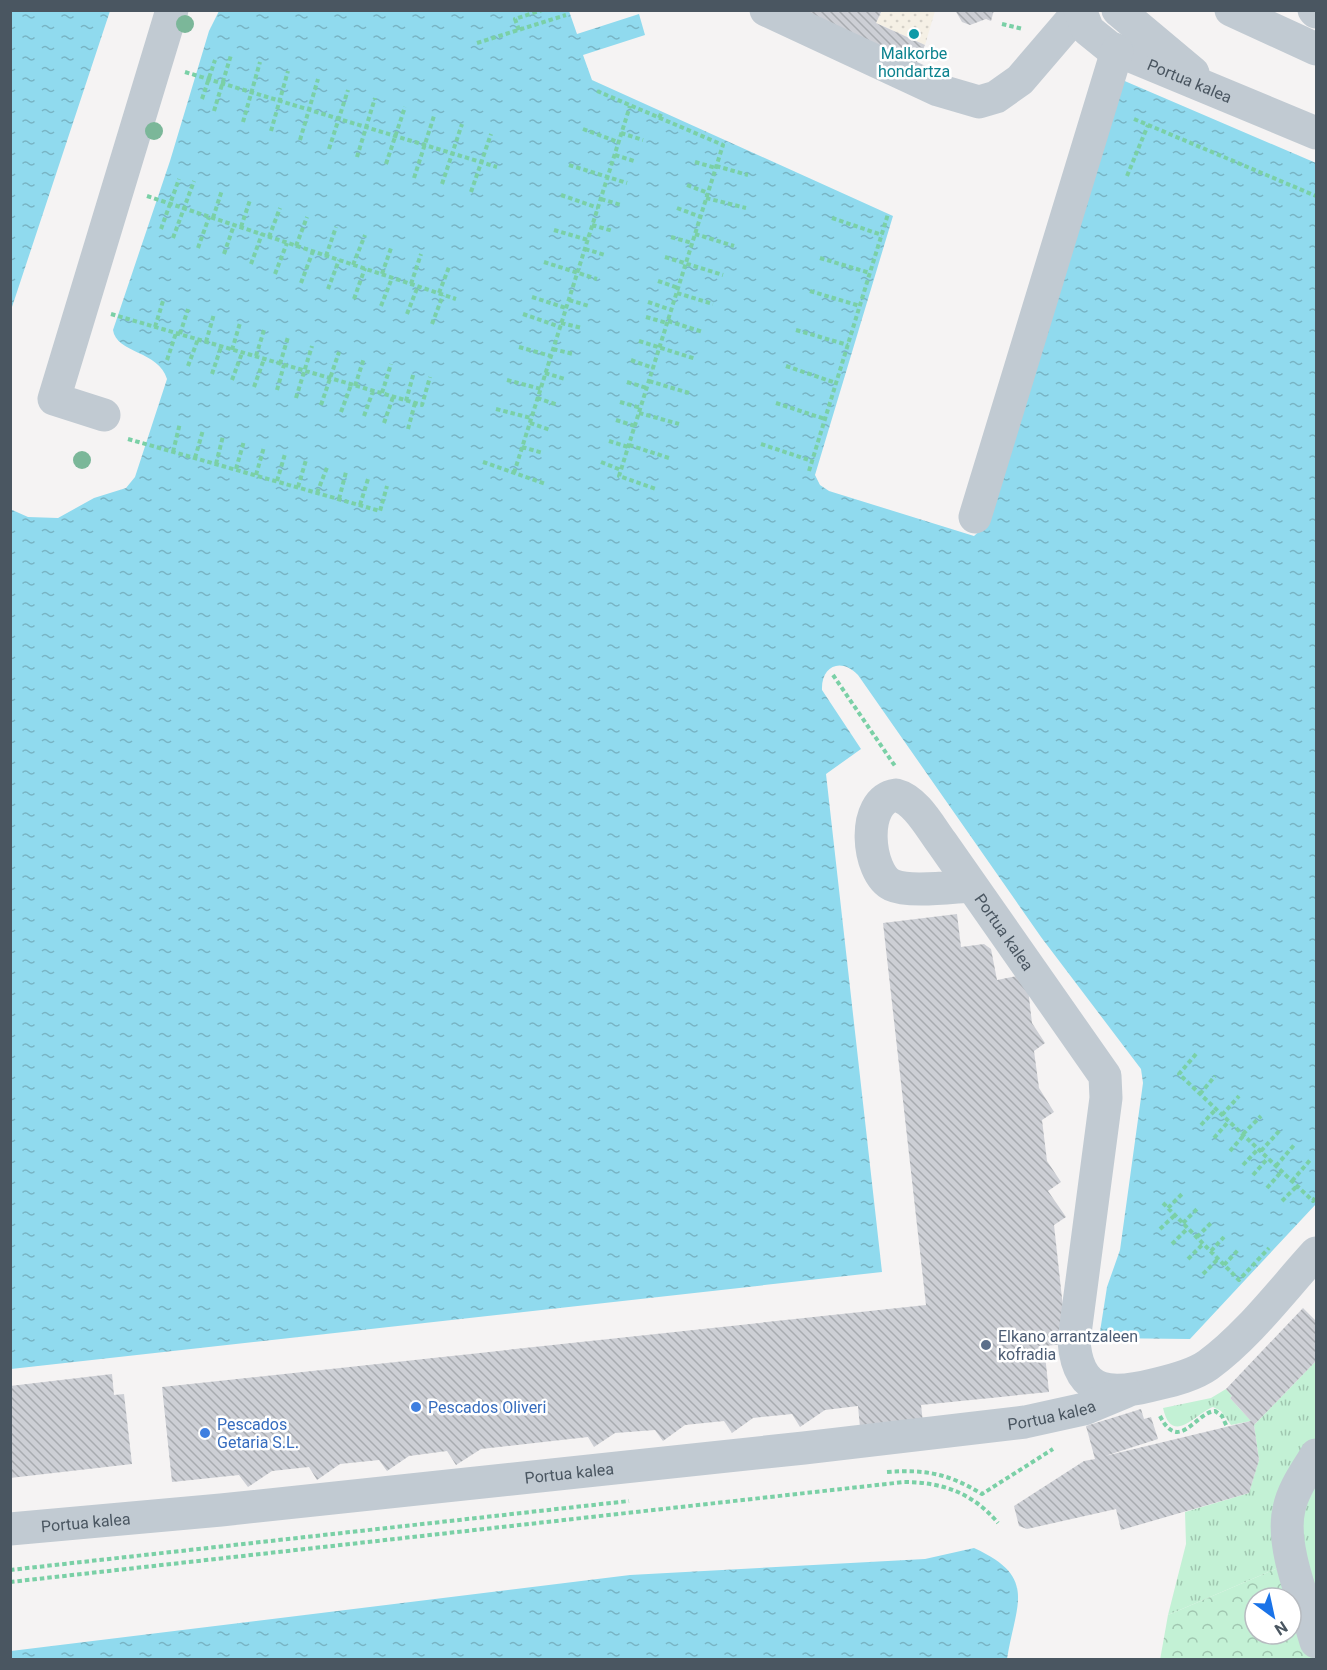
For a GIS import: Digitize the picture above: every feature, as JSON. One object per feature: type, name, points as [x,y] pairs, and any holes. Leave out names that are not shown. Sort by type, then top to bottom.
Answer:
[{"type":"street","points":[[104,415],[54,399],[172,10]]},
{"type":"street","points":[[771,13],[955,96],[970,101],[987,101],[1020,80],[1080,10]]},
{"type":"street","name":"Portua kalea","points":[[1080,10],[1085,25],[1092,34],[1117,51],[1317,133]]},
{"type":"street","points":[[1118,10],[1218,93]]},
{"type":"street","points":[[1231,10],[1317,48]]},
{"type":"street","points":[[975,518],[1117,51]]},
{"type":"street","name":"Portua kalea","points":[[971,886],[899,887],[886,881],[876,858],[871,836],[872,817],[888,798],[900,796],[910,803],[928,824],[1105,1076],[1106,1098],[1075,1321],[1074,1348],[1080,1366],[1090,1382],[1103,1390],[1125,1392]]},
{"type":"street","name":"Portua kalea","points":[[10,1529],[220,1510],[804,1448],[1025,1422],[1076,1411],[1125,1392],[1173,1380],[1206,1367],[1236,1339],[1317,1253]]},
{"type":"street","points":[[1317,1455],[1294,1492],[1287,1521],[1289,1543],[1317,1642]]},
{"type":"path","points":[[519,30],[515,19],[542,10]]},
{"type":"path","points":[[477,43],[566,15]]},
{"type":"path","points":[[214,111],[231,55]]},
{"type":"path","points":[[202,99],[215,60]]},
{"type":"path","points":[[243,122],[260,62]]},
{"type":"path","points":[[179,71],[497,167]]},
{"type":"path","points":[[271,131],[288,71]]},
{"type":"path","points":[[300,140],[318,79]]},
{"type":"path","points":[[329,150],[348,90]]},
{"type":"path","points":[[597,91],[723,145],[619,476],[656,489]]},
{"type":"path","points":[[357,157],[375,98]]},
{"type":"path","points":[[514,472],[630,106]]},
{"type":"path","points":[[386,164],[405,107]]},
{"type":"path","points":[[659,118],[662,112]]},
{"type":"path","points":[[414,178],[434,116]]},
{"type":"path","points":[[1134,119],[1317,196]]},
{"type":"path","points":[[442,184],[462,124]]},
{"type":"path","points":[[1127,176],[1148,125]]},
{"type":"path","points":[[583,129],[618,142]]},
{"type":"path","points":[[621,133],[643,140]]},
{"type":"path","points":[[471,192],[483,163],[491,134]]},
{"type":"path","points":[[615,155],[634,161]]},
{"type":"path","points":[[695,162],[748,175]]},
{"type":"path","points":[[569,165],[627,183]]},
{"type":"path","points":[[161,229],[179,178]]},
{"type":"path","points":[[173,238],[194,180]]},
{"type":"path","points":[[687,185],[707,195],[746,208]]},
{"type":"path","points":[[198,248],[222,190]]},
{"type":"path","points":[[140,194],[456,299]]},
{"type":"path","points":[[561,195],[598,207]]},
{"type":"path","points":[[601,199],[621,205]]},
{"type":"path","points":[[241,227],[250,200]]},
{"type":"path","points":[[269,237],[280,208]]},
{"type":"path","points":[[677,208],[700,217]]},
{"type":"path","points":[[809,471],[888,214]]},
{"type":"path","points":[[296,246],[307,217]]},
{"type":"path","points":[[832,218],[882,235]]},
{"type":"path","points":[[224,254],[234,225]]},
{"type":"path","points":[[592,225],[613,231]]},
{"type":"path","points":[[326,256],[336,227]]},
{"type":"path","points":[[554,230],[588,240]]},
{"type":"path","points":[[251,264],[262,234]]},
{"type":"path","points":[[695,234],[734,246]]},
{"type":"path","points":[[353,265],[365,235]]},
{"type":"path","points":[[671,237],[692,243]]},
{"type":"path","points":[[276,274],[287,243]]},
{"type":"path","points":[[382,274],[392,248]]},
{"type":"path","points":[[585,249],[605,255]]},
{"type":"path","points":[[301,282],[313,251]]},
{"type":"path","points":[[411,284],[421,255]]},
{"type":"path","points":[[665,257],[723,275]]},
{"type":"path","points":[[820,258],[870,273]]},
{"type":"path","points":[[328,289],[339,260]]},
{"type":"path","points":[[544,262],[597,279]]},
{"type":"path","points":[[432,324],[449,267]]},
{"type":"path","points":[[354,299],[365,268]]},
{"type":"path","points":[[381,306],[392,278]]},
{"type":"path","points":[[658,281],[713,304]]},
{"type":"path","points":[[407,314],[418,286]]},
{"type":"path","points":[[810,291],[860,306]]},
{"type":"path","points":[[532,297],[566,308]]},
{"type":"path","points":[[155,327],[164,300]]},
{"type":"path","points":[[569,300],[589,306]]},
{"type":"path","points":[[648,302],[671,310]]},
{"type":"path","points":[[167,360],[188,309]]},
{"type":"path","points":[[106,312],[415,404],[422,405],[430,377]]},
{"type":"path","points":[[206,342],[214,314]]},
{"type":"path","points":[[523,314],[561,325],[582,328]]},
{"type":"path","points":[[646,317],[703,332]]},
{"type":"path","points":[[232,350],[240,323]]},
{"type":"path","points":[[256,356],[264,330]]},
{"type":"path","points":[[796,330],[848,345]]},
{"type":"path","points":[[277,390],[288,337]]},
{"type":"path","points":[[188,366],[198,339]]},
{"type":"path","points":[[639,341],[696,359]]},
{"type":"path","points":[[296,398],[312,346]]},
{"type":"path","points":[[212,374],[221,347]]},
{"type":"path","points":[[519,347],[551,356]]},
{"type":"path","points":[[553,349],[573,354]]},
{"type":"path","points":[[321,405],[339,352]]},
{"type":"path","points":[[232,380],[242,353]]},
{"type":"path","points":[[341,412],[364,358]]},
{"type":"path","points":[[254,387],[264,359]]},
{"type":"path","points":[[631,360],[653,368]]},
{"type":"path","points":[[382,393],[390,364]]},
{"type":"path","points":[[786,366],[836,383]]},
{"type":"path","points":[[406,401],[414,372]]},
{"type":"path","points":[[545,372],[565,379]]},
{"type":"path","points":[[507,380],[541,389]]},
{"type":"path","points":[[649,381],[689,393]]},
{"type":"path","points":[[627,382],[647,388]]},
{"type":"path","points":[[364,416],[373,391]]},
{"type":"path","points":[[384,423],[393,397]]},
{"type":"path","points":[[537,398],[558,405]]},
{"type":"path","points":[[620,402],[680,424]]},
{"type":"path","points":[[408,429],[415,404]]},
{"type":"path","points":[[776,404],[825,419]]},
{"type":"path","points":[[496,409],[530,420],[550,430]]},
{"type":"path","points":[[616,420],[635,426]]},
{"type":"path","points":[[173,452],[180,423]]},
{"type":"path","points":[[195,458],[203,430]]},
{"type":"path","points":[[216,464],[223,436]]},
{"type":"path","points":[[128,439],[380,511],[387,486]]},
{"type":"path","points":[[236,470],[244,441]]},
{"type":"path","points":[[609,441],[669,458]]},
{"type":"path","points":[[761,444],[812,461]]},
{"type":"path","points":[[256,475],[264,447]]},
{"type":"path","points":[[522,447],[543,453]]},
{"type":"path","points":[[277,481],[285,454]]},
{"type":"path","points":[[298,487],[306,460]]},
{"type":"path","points":[[483,462],[546,484]]},
{"type":"path","points":[[601,462],[621,470]]},
{"type":"path","points":[[317,493],[328,465]]},
{"type":"path","points":[[339,499],[346,472]]},
{"type":"path","points":[[360,505],[368,479]]},
{"type":"path","points":[[833,675],[895,766],[900,796]]},
{"type":"path","points":[[1197,1054],[1179,1074],[1315,1202],[1317,1196]]},
{"type":"path","points":[[1200,1094],[1215,1076]]},
{"type":"path","points":[[1222,1115],[1239,1096]]},
{"type":"path","points":[[1201,1125],[1216,1109]]},
{"type":"path","points":[[1230,1151],[1261,1116]]},
{"type":"path","points":[[1214,1138],[1229,1122]]},
{"type":"path","points":[[1243,1165],[1281,1129]]},
{"type":"path","points":[[1276,1166],[1295,1144]]},
{"type":"path","points":[[1253,1174],[1268,1158]]},
{"type":"path","points":[[1292,1181],[1311,1159]]},
{"type":"path","points":[[1267,1188],[1282,1172]]},
{"type":"path","points":[[1282,1201],[1297,1186]]},
{"type":"path","points":[[1168,1208],[1182,1194]]},
{"type":"path","points":[[1163,1203],[1239,1280],[1269,1248]]},
{"type":"path","points":[[1183,1223],[1197,1209]]},
{"type":"path","points":[[1160,1229],[1174,1215]]},
{"type":"path","points":[[1197,1237],[1212,1222]]},
{"type":"path","points":[[1172,1244],[1188,1228]]},
{"type":"path","points":[[1210,1251],[1224,1237]]},
{"type":"path","points":[[1188,1259],[1203,1244]]},
{"type":"path","points":[[1224,1265],[1238,1250]]},
{"type":"path","points":[[1203,1274],[1218,1259]]},
{"type":"path","points":[[1244,1274],[1252,1281]]},
{"type":"path","points":[[1158,1411],[1165,1423],[1174,1430],[1191,1428],[1213,1410],[1220,1414],[1227,1427]]},
{"type":"path","points":[[879,1473],[935,1473],[952,1477],[982,1494],[1053,1449],[1070,1430],[1076,1411]]},
{"type":"path","points":[[10,1582],[904,1482],[933,1484],[963,1493],[983,1506],[998,1523]]},
{"type":"path","points":[[10,1570],[636,1500]]},
{"type":"green space","points":[[1316,1361],[1316,1441],[1285,1565],[1168,1615],[1186,1544],[1185,1512],[1249,1493],[1259,1460],[1254,1425]]},
{"type":"green space","points":[[1226,1389],[1232,1396],[1230,1398],[1251,1421],[1231,1425],[1221,1411],[1213,1407],[1178,1426],[1172,1425],[1167,1419],[1163,1408],[1211,1398]]},
{"type":"green space","points":[[1316,1472],[1316,1610],[1295,1534]]},
{"type":"green space","points":[[1285,1565],[1292,1586],[1243,1586],[1243,1646],[1303,1646],[1303,1621],[1315,1659],[1160,1660],[1168,1615]]},
{"type":"sand","name":"Malkorbe hondartza","points":[[882,11],[935,11],[925,45],[876,23]]},
{"type":"water","points":[[10,11],[110,11],[11,310]]},
{"type":"water","points":[[219,11],[569,11],[577,34],[639,14],[645,35],[583,55],[592,80],[893,216],[815,475],[820,485],[829,491],[974,536],[983,528],[1120,79],[1316,163],[1316,1204],[1190,1339],[1099,1338],[1107,1287],[1120,1250],[1143,1083],[1141,1069],[1041,937],[858,675],[852,669],[839,666],[828,670],[822,690],[861,749],[826,774],[882,1272],[11,1369],[10,509],[28,517],[58,518],[94,498],[126,488],[135,477],[167,379],[163,370],[156,363],[122,343],[116,338],[113,330],[170,161],[209,31]]},
{"type":"water","points":[[974,1548],[994,1559],[1007,1570],[1015,1581],[1018,1593],[1017,1607],[1007,1659],[11,1659],[11,1651],[630,1575],[925,1559]]},
{"type":"building","points":[[795,10],[882,10],[876,23],[925,45],[915,66]]},
{"type":"building","points":[[955,10],[994,10],[991,21],[986,19],[970,25],[962,22]]},
{"type":"building","points":[[957,914],[961,947],[984,944],[991,949],[997,980],[1017,976],[1027,980],[1032,1023],[1045,1043],[1034,1051],[1039,1088],[1054,1112],[1042,1120],[1047,1161],[1061,1182],[1048,1191],[1066,1217],[1054,1225],[1067,1344],[1044,1346],[1049,1392],[921,1405],[924,1431],[861,1438],[858,1406],[825,1410],[800,1427],[792,1414],[753,1418],[732,1433],[724,1421],[685,1425],[663,1441],[655,1430],[615,1433],[594,1447],[588,1437],[481,1449],[456,1465],[447,1451],[409,1456],[387,1471],[379,1460],[340,1464],[317,1480],[309,1467],[272,1471],[248,1487],[239,1475],[172,1482],[162,1387],[926,1305],[883,923]]},
{"type":"building","points":[[1303,1308],[1316,1321],[1316,1361],[1254,1425],[1259,1460],[1249,1493],[1121,1530],[1116,1509],[1027,1529],[1019,1526],[1014,1506],[1084,1461],[1095,1459],[1086,1426],[1141,1409],[1144,1419],[1151,1417],[1158,1439],[1105,1456],[1251,1421],[1230,1398],[1232,1396],[1226,1389]]},
{"type":"building","points":[[112,1374],[114,1395],[124,1394],[132,1464],[10,1478],[10,1386]]},
{"type":"place","name":"Malkorbe hondartza","points":[[914,34]]},
{"type":"place","name":"Elkano arrantzaleen kofradia","points":[[986,1345]]},
{"type":"place","name":"Pescados Oliveri","points":[[416,1407]]},
{"type":"place","name":"Pescados Getaria S.L.","points":[[205,1433]]}]
